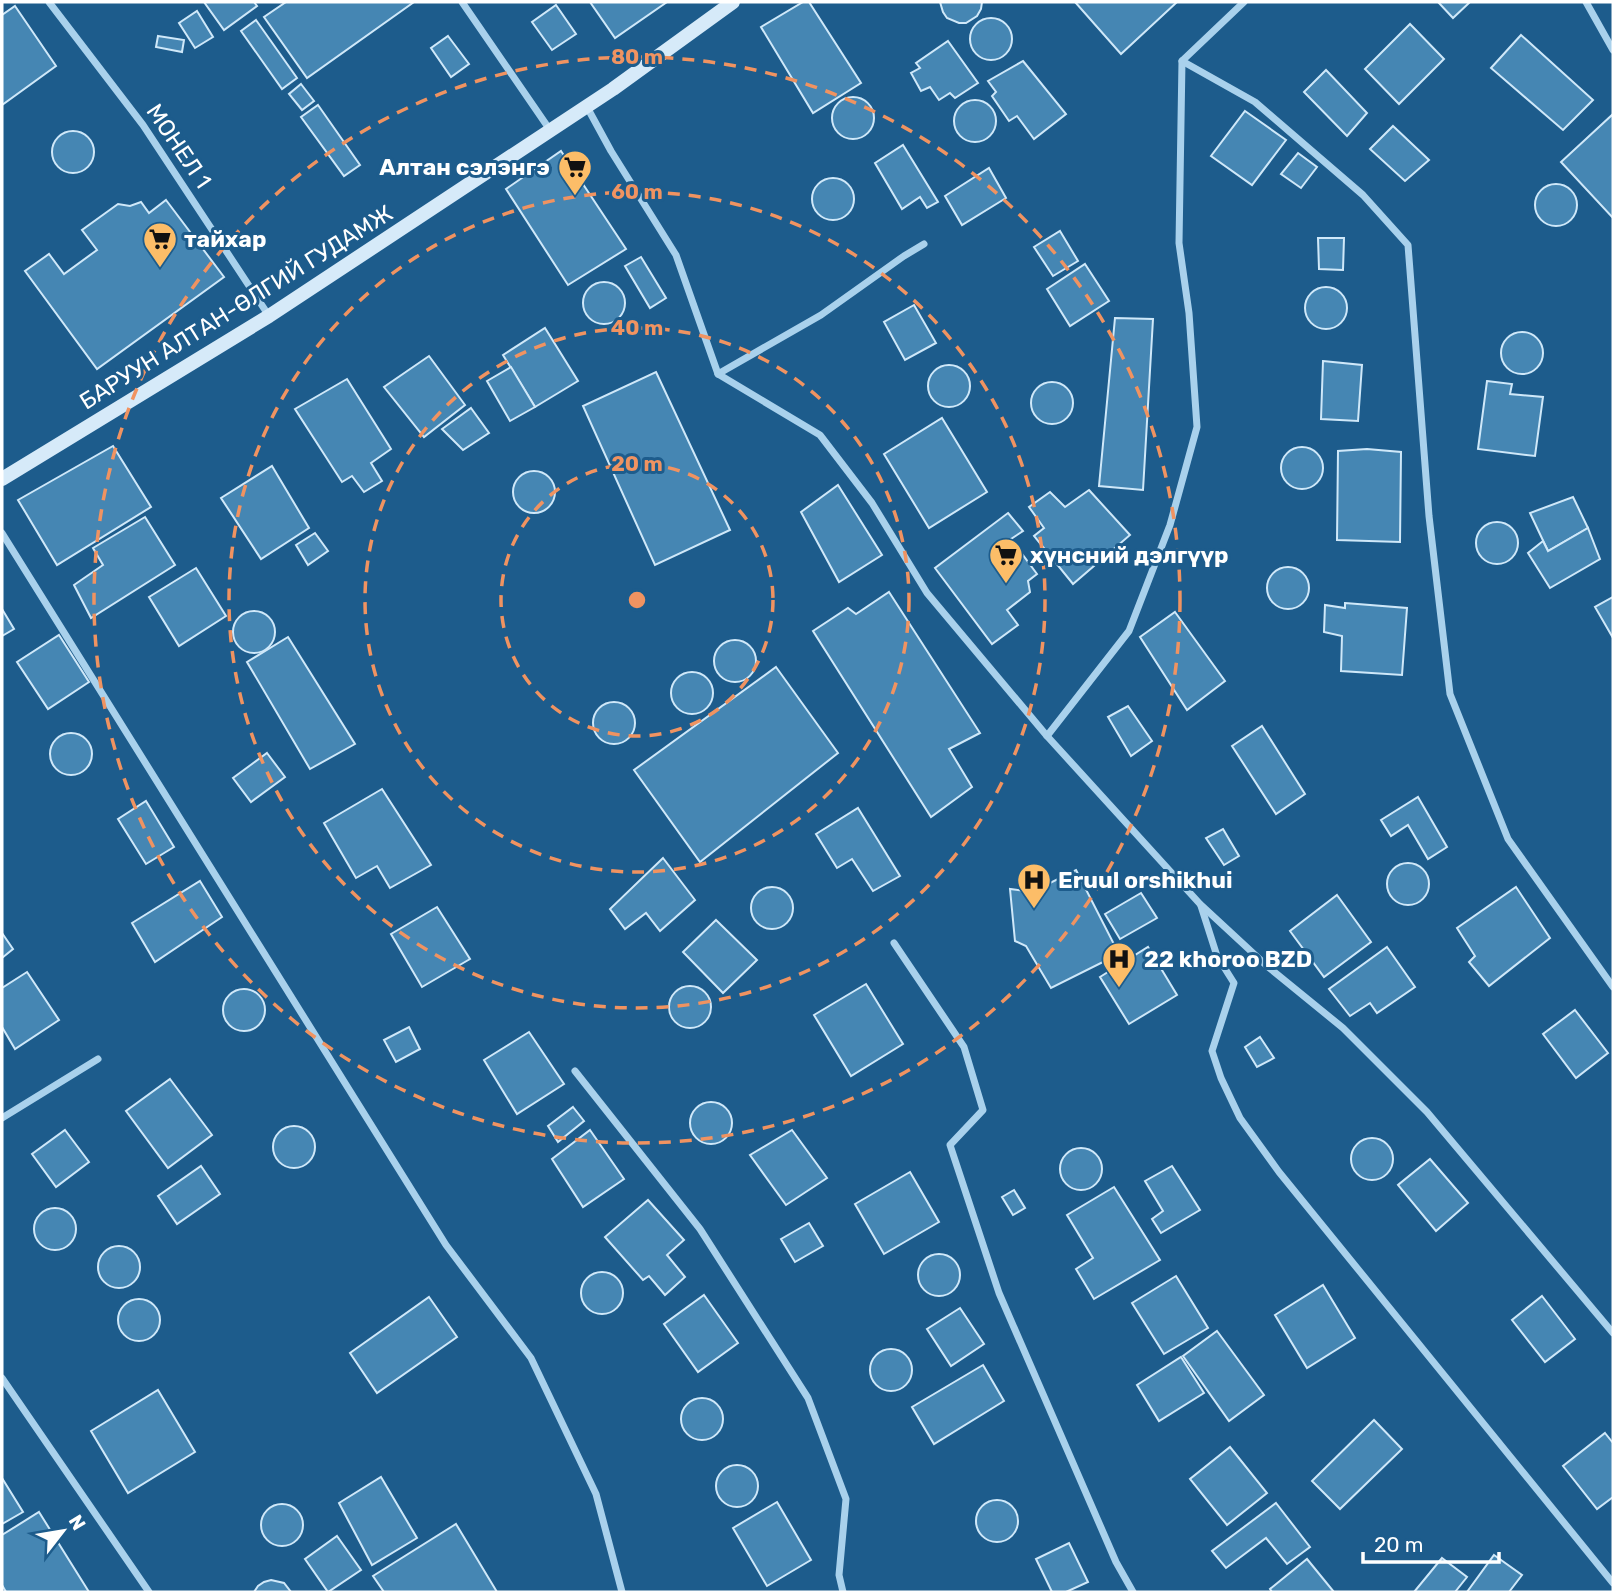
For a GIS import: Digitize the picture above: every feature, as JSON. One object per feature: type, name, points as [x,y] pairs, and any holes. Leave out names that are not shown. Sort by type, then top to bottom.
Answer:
[{"type":"main road","name":"БАРУУН АЛТАН-ӨЛГИЙ ГУДАМЖ","points":[[2,480],[269,316],[551,131],[733,2]]},
{"type":"street","name":"МОНЕЛ 1","points":[[50,2],[143,125],[269,316]]},
{"type":"street","points":[[462,2],[551,131]]},
{"type":"street","points":[[1047,736],[1129,631],[1170,525],[1196,427],[1189,313],[1179,243],[1182,61],[1244,2]]},
{"type":"street","points":[[1586,2],[1613,50]]},
{"type":"street","points":[[1182,61],[1255,102],[1363,195],[1408,245],[1429,516],[1450,694],[1508,839],[1613,987]]},
{"type":"street","points":[[586,107],[676,255],[718,374],[820,435],[872,503],[927,593],[1047,736],[1200,904],[1266,966],[1343,1028],[1427,1112],[1613,1333]]},
{"type":"street","points":[[718,374],[821,315],[925,244]]},
{"type":"street","points":[[2,533],[446,1245],[531,1358],[596,1494],[622,1592]]},
{"type":"street","points":[[1200,904],[1217,956],[1234,983],[1212,1051],[1221,1078],[1240,1118],[1279,1172],[1613,1583]]},
{"type":"street","points":[[894,943],[964,1047],[983,1110],[950,1145],[999,1293],[1116,1562],[1133,1592]]},
{"type":"street","points":[[2,1118],[98,1059]]},
{"type":"street","points":[[575,1071],[701,1229],[808,1398],[846,1499],[839,1575],[843,1592]]},
{"type":"street","points":[[2,1378],[149,1592]]},
{"type":"building","points":[[204,2],[254,2],[257,6],[224,30]]},
{"type":"building","points":[[286,2],[414,2],[307,78],[264,17]]},
{"type":"building","points":[[590,2],[667,2],[615,38]]},
{"type":"building","points":[[803,2],[809,2],[861,83],[813,113],[761,27]]},
{"type":"building","points":[[940,2],[982,2],[977,16],[966,23],[959,23],[947,18]]},
{"type":"building","points":[[1075,2],[1177,2],[1121,54]]},
{"type":"building","points":[[1438,2],[1470,2],[1453,18]]},
{"type":"building","points":[[556,5],[576,34],[552,50],[532,22]]},
{"type":"building","points":[[15,6],[56,66],[2,105],[2,15]]},
{"type":"building","points":[[197,11],[213,37],[195,48],[179,23]]},
{"type":"building","points":[[991,18],[1006,24],[1012,39],[1006,54],[991,60],[976,54],[970,39],[976,24]]},
{"type":"building","points":[[256,20],[297,78],[282,89],[241,31]]},
{"type":"building","points":[[1410,24],[1444,59],[1399,104],[1365,69]]},
{"type":"building","points":[[1521,35],[1593,100],[1563,130],[1491,68]]},
{"type":"building","points":[[158,36],[184,40],[182,52],[156,47]]},
{"type":"building","points":[[448,36],[469,64],[451,77],[431,48]]},
{"type":"building","points":[[948,41],[978,83],[955,98],[950,93],[939,100],[930,87],[921,91],[911,73],[920,68],[916,63]]},
{"type":"building","points":[[1023,61],[1066,114],[1034,139],[1017,116],[1009,121],[992,96],[996,92],[988,81]]},
{"type":"building","points":[[1326,70],[1367,113],[1347,136],[1304,92]]},
{"type":"building","points":[[301,84],[314,101],[302,110],[289,94]]},
{"type":"building","points":[[853,97],[868,103],[874,118],[868,133],[853,139],[838,133],[832,118],[838,103]]},
{"type":"building","points":[[975,100],[990,106],[996,121],[990,136],[975,142],[960,136],[954,121],[960,106]]},
{"type":"building","points":[[318,105],[360,165],[344,176],[301,117]]},
{"type":"building","points":[[1245,111],[1286,140],[1252,185],[1211,156]]},
{"type":"building","points":[[1612,115],[1613,117],[1613,218],[1561,162]]},
{"type":"building","points":[[1393,126],[1429,160],[1405,181],[1370,149]]},
{"type":"building","points":[[73,131],[88,137],[94,152],[88,167],[73,173],[58,167],[52,152],[58,137]]},
{"type":"building","points":[[903,145],[938,202],[927,208],[920,197],[902,209],[875,163]]},
{"type":"building","points":[[561,151],[626,249],[568,285],[506,189]]},
{"type":"building","points":[[1298,153],[1317,167],[1301,188],[1281,174]]},
{"type":"building","points":[[989,168],[1006,198],[962,225],[945,196]]},
{"type":"building","points":[[833,178],[848,184],[854,199],[848,214],[833,220],[818,214],[812,199],[818,184]]},
{"type":"building","points":[[1556,184],[1571,190],[1577,205],[1571,220],[1556,226],[1541,220],[1535,205],[1541,190]]},
{"type":"building","points":[[166,200],[224,277],[97,369],[25,271],[49,254],[64,274],[97,250],[82,230],[118,204],[130,206],[141,202],[149,213]]},
{"type":"building","points":[[1060,231],[1078,261],[1053,276],[1034,247]]},
{"type":"building","points":[[1318,238],[1344,238],[1343,270],[1319,269]]},
{"type":"building","points":[[641,257],[666,298],[650,308],[625,266]]},
{"type":"building","points":[[1085,264],[1109,301],[1070,326],[1047,289]]},
{"type":"building","points":[[604,282],[619,288],[625,303],[619,318],[604,324],[589,318],[583,303],[589,288]]},
{"type":"building","points":[[1326,287],[1341,293],[1347,308],[1341,323],[1326,329],[1311,323],[1305,308],[1311,293]]},
{"type":"building","points":[[914,305],[936,343],[905,360],[884,322]]},
{"type":"building","points":[[1115,318],[1153,319],[1143,490],[1099,486]]},
{"type":"building","points":[[545,328],[578,381],[535,407],[503,355]]},
{"type":"building","points":[[1522,332],[1537,338],[1543,353],[1537,368],[1522,374],[1507,368],[1501,353],[1507,338]]},
{"type":"building","points":[[429,356],[465,405],[424,437],[384,387]]},
{"type":"building","points":[[1323,361],[1362,365],[1358,421],[1321,419]]},
{"type":"building","points":[[949,365],[964,371],[970,386],[964,401],[949,407],[934,401],[928,386],[934,371]]},
{"type":"building","points":[[511,367],[535,407],[510,421],[487,381]]},
{"type":"building","points":[[656,372],[730,530],[655,565],[583,406]]},
{"type":"building","points":[[347,379],[391,449],[371,463],[382,481],[364,492],[352,476],[342,482],[295,409]]},
{"type":"building","points":[[1487,381],[1512,384],[1510,394],[1543,397],[1535,456],[1478,449]]},
{"type":"building","points":[[1052,382],[1067,388],[1073,403],[1067,418],[1052,424],[1037,418],[1031,403],[1037,388]]},
{"type":"building","points":[[471,408],[489,433],[463,450],[442,429]]},
{"type":"building","points":[[942,418],[987,492],[929,528],[884,454]]},
{"type":"building","points":[[113,446],[151,507],[57,565],[18,500]]},
{"type":"building","points":[[1302,447],[1317,453],[1323,468],[1317,483],[1302,489],[1287,483],[1281,468],[1287,453]]},
{"type":"building","points":[[1367,449],[1401,452],[1400,542],[1337,540],[1338,451]]},
{"type":"building","points":[[272,466],[309,528],[261,559],[221,498]]},
{"type":"building","points":[[534,471],[549,477],[555,492],[549,507],[534,513],[519,507],[513,492],[519,477]]},
{"type":"building","points":[[838,485],[882,555],[839,582],[801,512]]},
{"type":"building","points":[[1089,490],[1130,535],[1073,584],[1034,536],[1044,528],[1029,507],[1050,492],[1065,507]]},
{"type":"building","points":[[1573,497],[1588,528],[1548,551],[1530,513]]},
{"type":"building","points":[[1008,513],[1023,531],[1011,539],[1037,574],[1028,581],[1030,592],[1007,610],[1018,625],[992,644],[935,568]]},
{"type":"building","points":[[145,517],[175,565],[91,618],[74,585],[103,565],[93,548]]},
{"type":"building","points":[[1497,522],[1512,528],[1518,543],[1512,558],[1497,564],[1482,558],[1476,543],[1482,528]]},
{"type":"building","points":[[1588,528],[1600,559],[1550,588],[1528,553],[1543,541],[1548,551]]},
{"type":"building","points":[[315,533],[328,551],[308,565],[296,545]]},
{"type":"building","points":[[1288,567],[1303,573],[1309,588],[1303,603],[1288,609],[1273,603],[1267,588],[1273,573]]},
{"type":"building","points":[[196,568],[226,616],[179,646],[149,597]]},
{"type":"building","points":[[889,592],[980,733],[949,749],[972,787],[931,817],[813,631],[848,608],[856,614]]},
{"type":"building","points":[[1613,597],[1613,638],[1595,607]]},
{"type":"building","points":[[1345,603],[1407,608],[1402,675],[1341,671],[1342,636],[1324,632],[1325,605],[1345,608]]},
{"type":"building","points":[[2,609],[14,629],[2,636]]},
{"type":"building","points":[[254,611],[269,617],[275,632],[269,647],[254,653],[239,647],[233,632],[239,617]]},
{"type":"building","points":[[1175,612],[1225,681],[1187,710],[1140,637]]},
{"type":"building","points":[[59,635],[89,682],[48,709],[17,662]]},
{"type":"building","points":[[288,637],[355,744],[310,769],[247,662]]},
{"type":"building","points":[[735,640],[750,646],[756,661],[750,676],[735,682],[720,676],[714,661],[720,646]]},
{"type":"building","points":[[776,667],[838,753],[700,862],[634,770]]},
{"type":"building","points":[[692,672],[707,678],[713,693],[707,708],[692,714],[677,708],[671,693],[677,678]]},
{"type":"building","points":[[614,702],[629,708],[635,723],[629,738],[614,744],[599,738],[593,723],[599,708]]},
{"type":"building","points":[[1128,706],[1152,741],[1131,756],[1108,717]]},
{"type":"building","points":[[1262,726],[1305,794],[1276,814],[1232,746]]},
{"type":"building","points":[[71,733],[86,739],[92,754],[86,769],[71,775],[56,769],[50,754],[56,739]]},
{"type":"building","points":[[267,753],[285,777],[251,802],[233,778]]},
{"type":"building","points":[[382,789],[431,865],[390,888],[377,866],[356,878],[324,823]]},
{"type":"building","points":[[1418,797],[1447,847],[1428,859],[1408,825],[1391,836],[1381,820]]},
{"type":"building","points":[[146,801],[174,847],[146,864],[118,819]]},
{"type":"building","points":[[858,808],[900,876],[873,891],[852,859],[837,868],[816,834]]},
{"type":"building","points":[[1223,829],[1239,856],[1224,865],[1206,838]]},
{"type":"building","points":[[663,858],[695,900],[660,931],[646,913],[625,929],[610,909]]},
{"type":"building","points":[[1408,863],[1423,869],[1429,884],[1423,899],[1408,905],[1393,899],[1387,884],[1393,869]]},
{"type":"building","points":[[1076,870],[1119,954],[1051,988],[1026,946],[1015,941],[1010,889],[1032,892]]},
{"type":"building","points":[[200,881],[222,917],[155,962],[132,923]]},
{"type":"building","points":[[772,887],[787,893],[793,908],[787,923],[772,929],[757,923],[751,908],[757,893]]},
{"type":"building","points":[[1516,887],[1550,938],[1489,986],[1469,962],[1475,956],[1457,928]]},
{"type":"building","points":[[1141,893],[1157,918],[1120,939],[1105,914]]},
{"type":"building","points":[[1337,895],[1371,942],[1324,977],[1290,931]]},
{"type":"building","points":[[437,907],[470,959],[422,987],[391,934]]},
{"type":"building","points":[[716,920],[757,960],[723,993],[683,952]]},
{"type":"building","points":[[2,933],[13,949],[2,958]]},
{"type":"building","points":[[1148,947],[1177,995],[1129,1024],[1100,977]]},
{"type":"building","points":[[1387,947],[1415,987],[1377,1013],[1370,1003],[1350,1016],[1329,989]]},
{"type":"building","points":[[27,972],[59,1020],[15,1049],[2,1027],[2,988]]},
{"type":"building","points":[[866,984],[903,1044],[851,1076],[814,1015]]},
{"type":"building","points":[[690,986],[705,992],[711,1007],[705,1022],[690,1028],[675,1022],[669,1007],[675,992]]},
{"type":"building","points":[[244,989],[259,995],[265,1010],[259,1025],[244,1031],[229,1025],[223,1010],[229,995]]},
{"type":"building","points":[[1575,1010],[1608,1053],[1576,1078],[1543,1034]]},
{"type":"building","points":[[409,1027],[420,1049],[396,1062],[384,1040]]},
{"type":"building","points":[[529,1032],[564,1084],[517,1114],[484,1060]]},
{"type":"building","points":[[1260,1037],[1274,1058],[1257,1067],[1245,1047]]},
{"type":"building","points":[[170,1079],[212,1135],[168,1168],[126,1111]]},
{"type":"building","points":[[711,1102],[726,1108],[732,1123],[726,1138],[711,1144],[696,1138],[690,1123],[696,1108]]},
{"type":"building","points":[[573,1107],[584,1121],[558,1142],[548,1126]]},
{"type":"building","points":[[294,1126],[309,1132],[315,1147],[309,1162],[294,1168],[279,1162],[273,1147],[279,1132]]},
{"type":"building","points":[[65,1130],[89,1162],[56,1187],[32,1154]]},
{"type":"building","points":[[590,1130],[624,1179],[583,1207],[552,1159]]},
{"type":"building","points":[[792,1130],[827,1178],[786,1205],[750,1155]]},
{"type":"building","points":[[1372,1138],[1387,1144],[1393,1159],[1387,1174],[1372,1180],[1357,1174],[1351,1159],[1357,1144]]},
{"type":"building","points":[[1081,1148],[1096,1154],[1102,1169],[1096,1184],[1081,1190],[1066,1184],[1060,1169],[1066,1154]]},
{"type":"building","points":[[1430,1159],[1468,1203],[1436,1231],[1398,1185]]},
{"type":"building","points":[[201,1166],[220,1194],[177,1224],[158,1196]]},
{"type":"building","points":[[1172,1166],[1200,1210],[1161,1233],[1152,1219],[1163,1211],[1145,1181]]},
{"type":"building","points":[[910,1172],[939,1222],[884,1254],[855,1204]]},
{"type":"building","points":[[1114,1187],[1160,1260],[1094,1299],[1076,1269],[1093,1258],[1067,1215]]},
{"type":"building","points":[[1014,1190],[1025,1208],[1013,1215],[1002,1197]]},
{"type":"building","points":[[648,1200],[684,1240],[667,1255],[685,1277],[665,1295],[649,1276],[643,1280],[605,1237]]},
{"type":"building","points":[[55,1208],[70,1214],[76,1229],[70,1244],[55,1250],[40,1244],[34,1229],[40,1214]]},
{"type":"building","points":[[809,1223],[823,1246],[795,1262],[781,1239]]},
{"type":"building","points":[[119,1246],[134,1252],[140,1267],[134,1282],[119,1288],[104,1282],[98,1267],[104,1252]]},
{"type":"building","points":[[939,1254],[954,1260],[960,1275],[954,1290],[939,1296],[924,1290],[918,1275],[924,1260]]},
{"type":"building","points":[[602,1272],[617,1278],[623,1293],[617,1308],[602,1314],[587,1308],[581,1293],[587,1278]]},
{"type":"building","points":[[1176,1276],[1208,1328],[1164,1354],[1132,1303]]},
{"type":"building","points":[[1323,1285],[1355,1338],[1307,1368],[1275,1315]]},
{"type":"building","points":[[704,1295],[738,1343],[698,1372],[664,1324]]},
{"type":"building","points":[[1542,1296],[1575,1339],[1545,1362],[1512,1320]]},
{"type":"building","points":[[429,1297],[457,1337],[377,1393],[350,1353]]},
{"type":"building","points":[[139,1299],[154,1305],[160,1320],[154,1335],[139,1341],[124,1335],[118,1320],[124,1305]]},
{"type":"building","points":[[960,1308],[984,1344],[951,1366],[927,1329]]},
{"type":"building","points":[[1217,1331],[1264,1395],[1229,1421],[1183,1356]]},
{"type":"building","points":[[891,1349],[906,1355],[912,1370],[906,1385],[891,1391],[876,1385],[870,1370],[876,1355]]},
{"type":"building","points":[[1181,1357],[1204,1393],[1159,1421],[1137,1385]]},
{"type":"building","points":[[983,1365],[1004,1401],[934,1444],[912,1407]]},
{"type":"building","points":[[158,1390],[195,1452],[128,1493],[91,1431]]},
{"type":"building","points":[[702,1398],[717,1404],[723,1419],[717,1434],[702,1440],[687,1434],[681,1419],[687,1404]]},
{"type":"building","points":[[1374,1420],[1402,1449],[1340,1509],[1312,1481]]},
{"type":"building","points":[[1605,1433],[1613,1443],[1613,1497],[1597,1509],[1563,1466]]},
{"type":"building","points":[[1230,1447],[1267,1493],[1227,1525],[1190,1479]]},
{"type":"building","points":[[737,1465],[752,1471],[758,1486],[752,1501],[737,1507],[722,1501],[716,1486],[722,1471]]},
{"type":"building","points":[[381,1477],[417,1538],[372,1565],[339,1503]]},
{"type":"building","points":[[2,1478],[23,1512],[2,1524]]},
{"type":"building","points":[[997,1500],[1012,1506],[1018,1521],[1012,1536],[997,1542],[982,1536],[976,1521],[982,1506]]},
{"type":"building","points":[[777,1502],[811,1560],[767,1586],[733,1528]]},
{"type":"building","points":[[1276,1503],[1310,1547],[1287,1564],[1266,1538],[1226,1568],[1212,1551]]},
{"type":"building","points":[[282,1504],[297,1510],[303,1525],[297,1540],[282,1546],[267,1540],[261,1525],[267,1510]]},
{"type":"building","points":[[39,1512],[89,1592],[6,1592],[2,1585],[2,1535]]},
{"type":"building","points":[[456,1524],[497,1592],[384,1592],[373,1576]]},
{"type":"building","points":[[337,1536],[361,1570],[328,1592],[305,1559]]},
{"type":"building","points":[[1069,1543],[1088,1582],[1066,1592],[1052,1592],[1036,1559]]},
{"type":"building","points":[[1494,1555],[1522,1575],[1509,1592],[1467,1592]]},
{"type":"building","points":[[1442,1558],[1467,1577],[1455,1592],[1414,1592]]},
{"type":"building","points":[[1307,1559],[1334,1592],[1272,1592],[1270,1589]]},
{"type":"building","points":[[271,1580],[284,1583],[291,1592],[254,1592],[258,1586]]},
{"type":"place","name":"Алтан сэлэнгэ","points":[[575,197]]},
{"type":"place","name":"тайхар","points":[[160,269]]},
{"type":"place","name":"хүнсний дэлгүүр","points":[[1006,585]]},
{"type":"place","name":"Eruul orshikhui","points":[[1034,910]]},
{"type":"place","name":"22 khoroo BZD","points":[[1119,989]]}]
